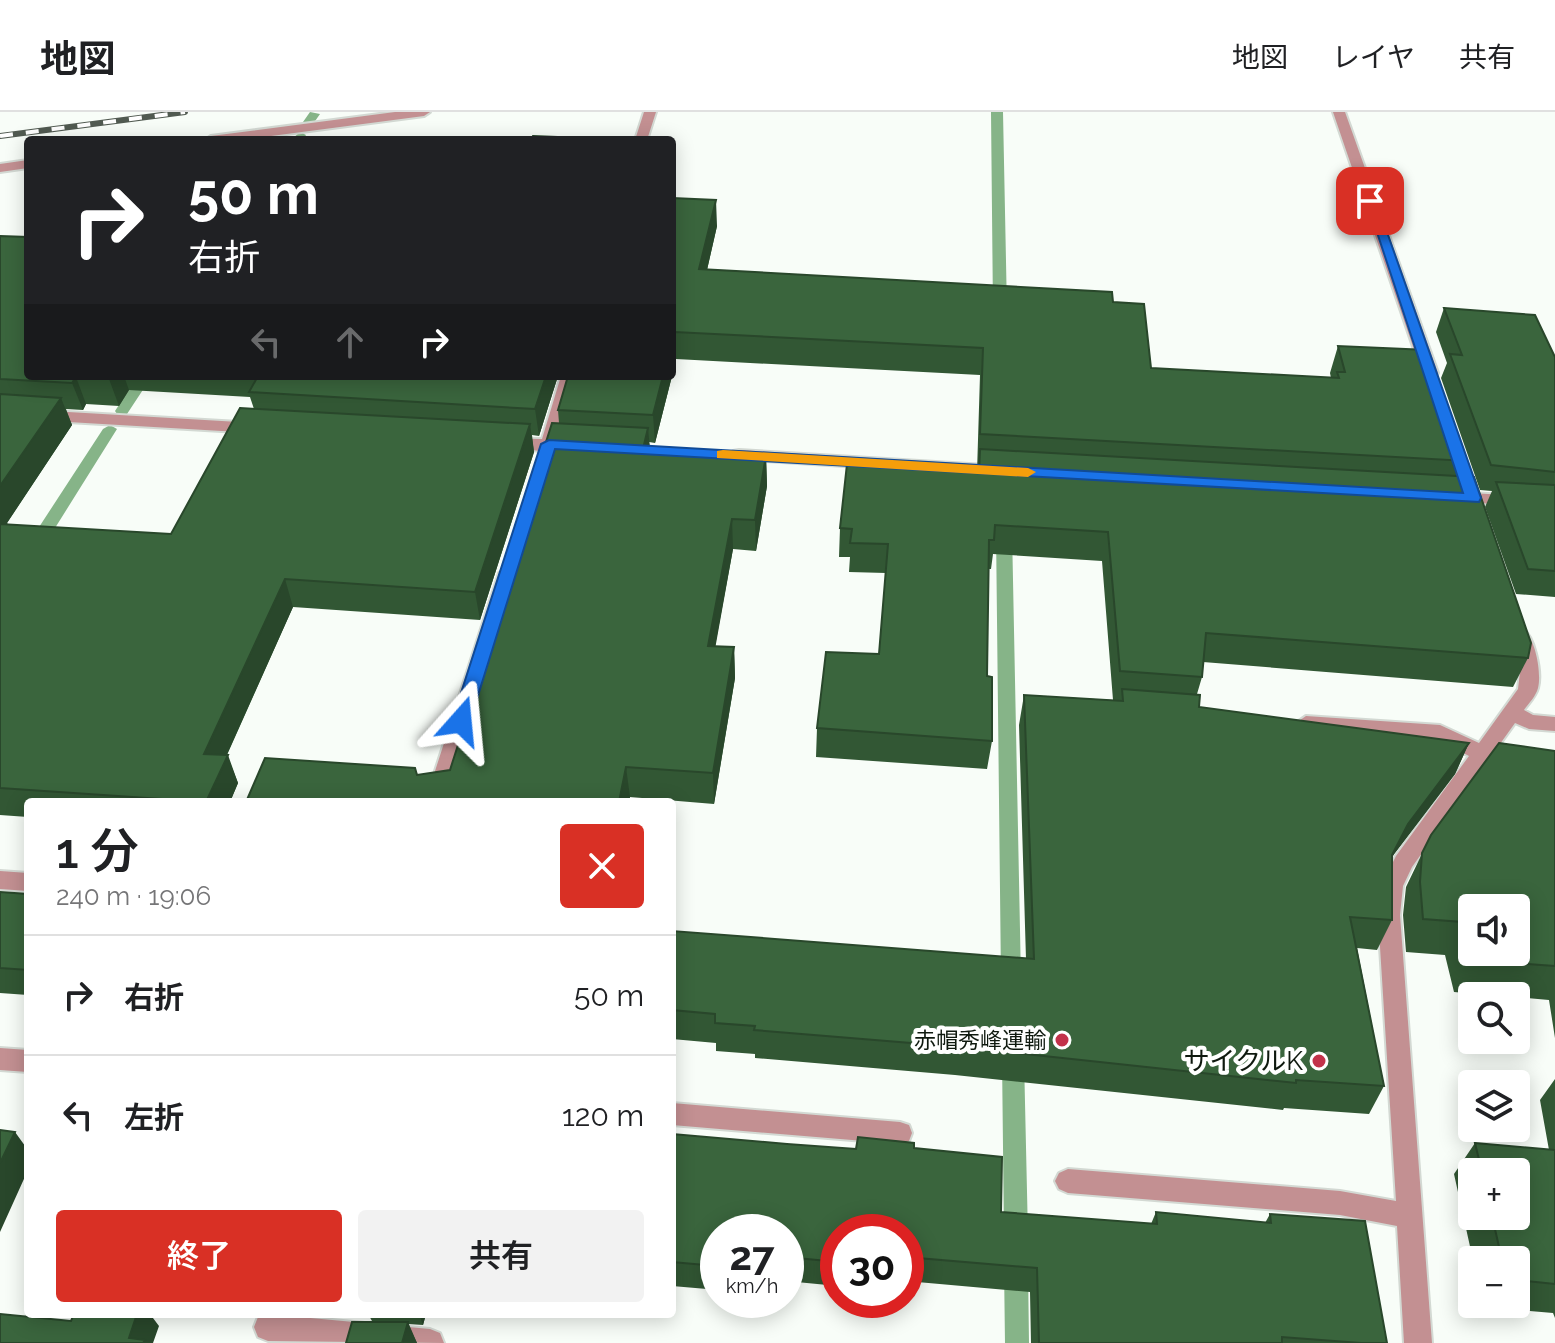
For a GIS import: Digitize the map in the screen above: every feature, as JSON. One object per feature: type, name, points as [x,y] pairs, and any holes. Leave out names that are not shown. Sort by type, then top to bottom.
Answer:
[{"type":"street","points":[[241,136],[424,112]]},
{"type":"street","points":[[642,136],[650,112]]},
{"type":"street","points":[[1339,112],[1437,394]]},
{"type":"street","points":[[0,168],[24,165]]},
{"type":"street","points":[[546,452],[568,380]]},
{"type":"street","points":[[0,413],[266,428]]},
{"type":"street","points":[[486,441],[546,452],[596,447]]},
{"type":"street","points":[[724,454],[1027,472]]},
{"type":"street","points":[[1441,497],[1470,491],[1555,503]]},
{"type":"street","points":[[1470,491],[1483,527]]},
{"type":"street","points":[[436,798],[516,548]]},
{"type":"street","points":[[1418,1343],[1389,915],[1392,886],[1404,862],[1514,714],[1528,690],[1530,672],[1512,611]]},
{"type":"street","points":[[1514,714],[1529,722],[1555,724]]},
{"type":"street","points":[[1286,722],[1440,732],[1484,755]]},
{"type":"street","points":[[0,880],[24,882]]},
{"type":"street","points":[[0,1059],[24,1061]]},
{"type":"street","points":[[676,1114],[900,1133]]},
{"type":"street","points":[[1068,1181],[1340,1203],[1409,1216]]},
{"type":"street","points":[[267,1328],[430,1343]]},
{"type":"building","points":[[676,198],[716,200],[699,269],[1112,292],[1113,302],[1144,304],[1151,368],[1339,378],[1337,372],[1345,372],[1338,346],[1428,350],[1467,461],[980,434],[983,348],[676,332]]},
{"type":"building","points":[[0,236],[24,237],[24,380],[74,380],[72,383],[0,379]]},
{"type":"building","points":[[1444,308],[1535,315],[1555,357],[1555,472],[1491,465],[1450,354],[1462,355]]},
{"type":"building","points":[[256,380],[545,380],[535,409],[249,392]]},
{"type":"building","points":[[567,380],[662,380],[653,415],[558,410]]},
{"type":"building","points":[[0,394],[61,398],[0,486]]},
{"type":"building","points":[[240,408],[530,424],[475,592],[285,579],[204,754],[228,755],[208,798],[147,798],[0,788],[0,524],[171,534]]},
{"type":"building","points":[[552,423],[648,428],[643,449],[766,456],[755,520],[732,519],[708,646],[734,647],[713,773],[626,767],[620,798],[248,798],[265,758],[415,768],[417,775],[450,770],[507,592],[499,591]]},
{"type":"building","points":[[980,449],[1474,477],[1531,643],[1528,658],[1206,633],[1202,677],[1120,671],[1108,532],[995,525],[994,540],[989,540],[987,676],[992,677],[992,741],[817,728],[826,652],[879,654],[888,544],[850,543],[852,529],[840,528],[847,464],[979,472]]},
{"type":"building","points":[[1496,482],[1555,485],[1555,571],[1528,569]]},
{"type":"building","points":[[1122,689],[1200,695],[1199,707],[1469,743],[1408,824],[1392,855],[1392,920],[1350,917],[1384,1086],[1296,1080],[1296,1083],[960,1047],[754,1030],[755,1026],[715,1023],[715,1014],[676,1010],[676,931],[1034,959],[1024,695],[1123,701]]},
{"type":"building","points":[[1499,743],[1555,751],[1555,966],[1530,964],[1530,894],[1458,894],[1458,922],[1423,919],[1420,882],[1422,853],[1431,835]]},
{"type":"building","points":[[0,892],[24,894],[24,970],[0,968]]},
{"type":"building","points":[[0,1130],[15,1132],[0,1163]]},
{"type":"building","points":[[676,1134],[856,1149],[858,1137],[914,1143],[914,1148],[1002,1157],[1001,1212],[1157,1224],[1156,1212],[1271,1223],[1270,1214],[1365,1221],[1387,1343],[1282,1337],[1282,1343],[1039,1343],[1037,1268],[924,1259],[924,1214],[820,1214],[820,1260],[804,1259],[804,1214],[700,1214],[700,1265],[676,1262]]},
{"type":"building","points":[[1475,1143],[1555,1150],[1555,1284],[1530,1281],[1530,1246],[1499,1246],[1495,1230],[1530,1230],[1530,1158],[1479,1158]]},
{"type":"building","points":[[0,1314],[71,1321],[72,1318],[136,1318],[129,1338],[145,1340],[143,1343],[0,1343]]},
{"type":"building","points":[[352,1322],[408,1322],[402,1343],[346,1343]]},
{"type":"waterway","points":[[997,112],[1000,311]]},
{"type":"waterway","points":[[309,122],[314,114]]},
{"type":"waterway","points":[[122,411],[142,380]]},
{"type":"waterway","points":[[34,548],[110,429]]},
{"type":"waterway","points":[[1004,530],[1011,980]]},
{"type":"waterway","points":[[1013,1058],[1016,1236]]},
{"type":"waterway","points":[[1016,1266],[1017,1343]]},
{"type":"railway","points":[[0,136],[185,112]]},
{"type":"slow traffic","points":[[723,454],[1028,472]]},
{"type":"place","name":"赤帽秀峰運輸","points":[[1062,1040]]},
{"type":"place","name":"サイクルK","points":[[1319,1061]]},
{"type":"route","points":[[461,721],[549,444],[1473,498],[1370,201]]}]
